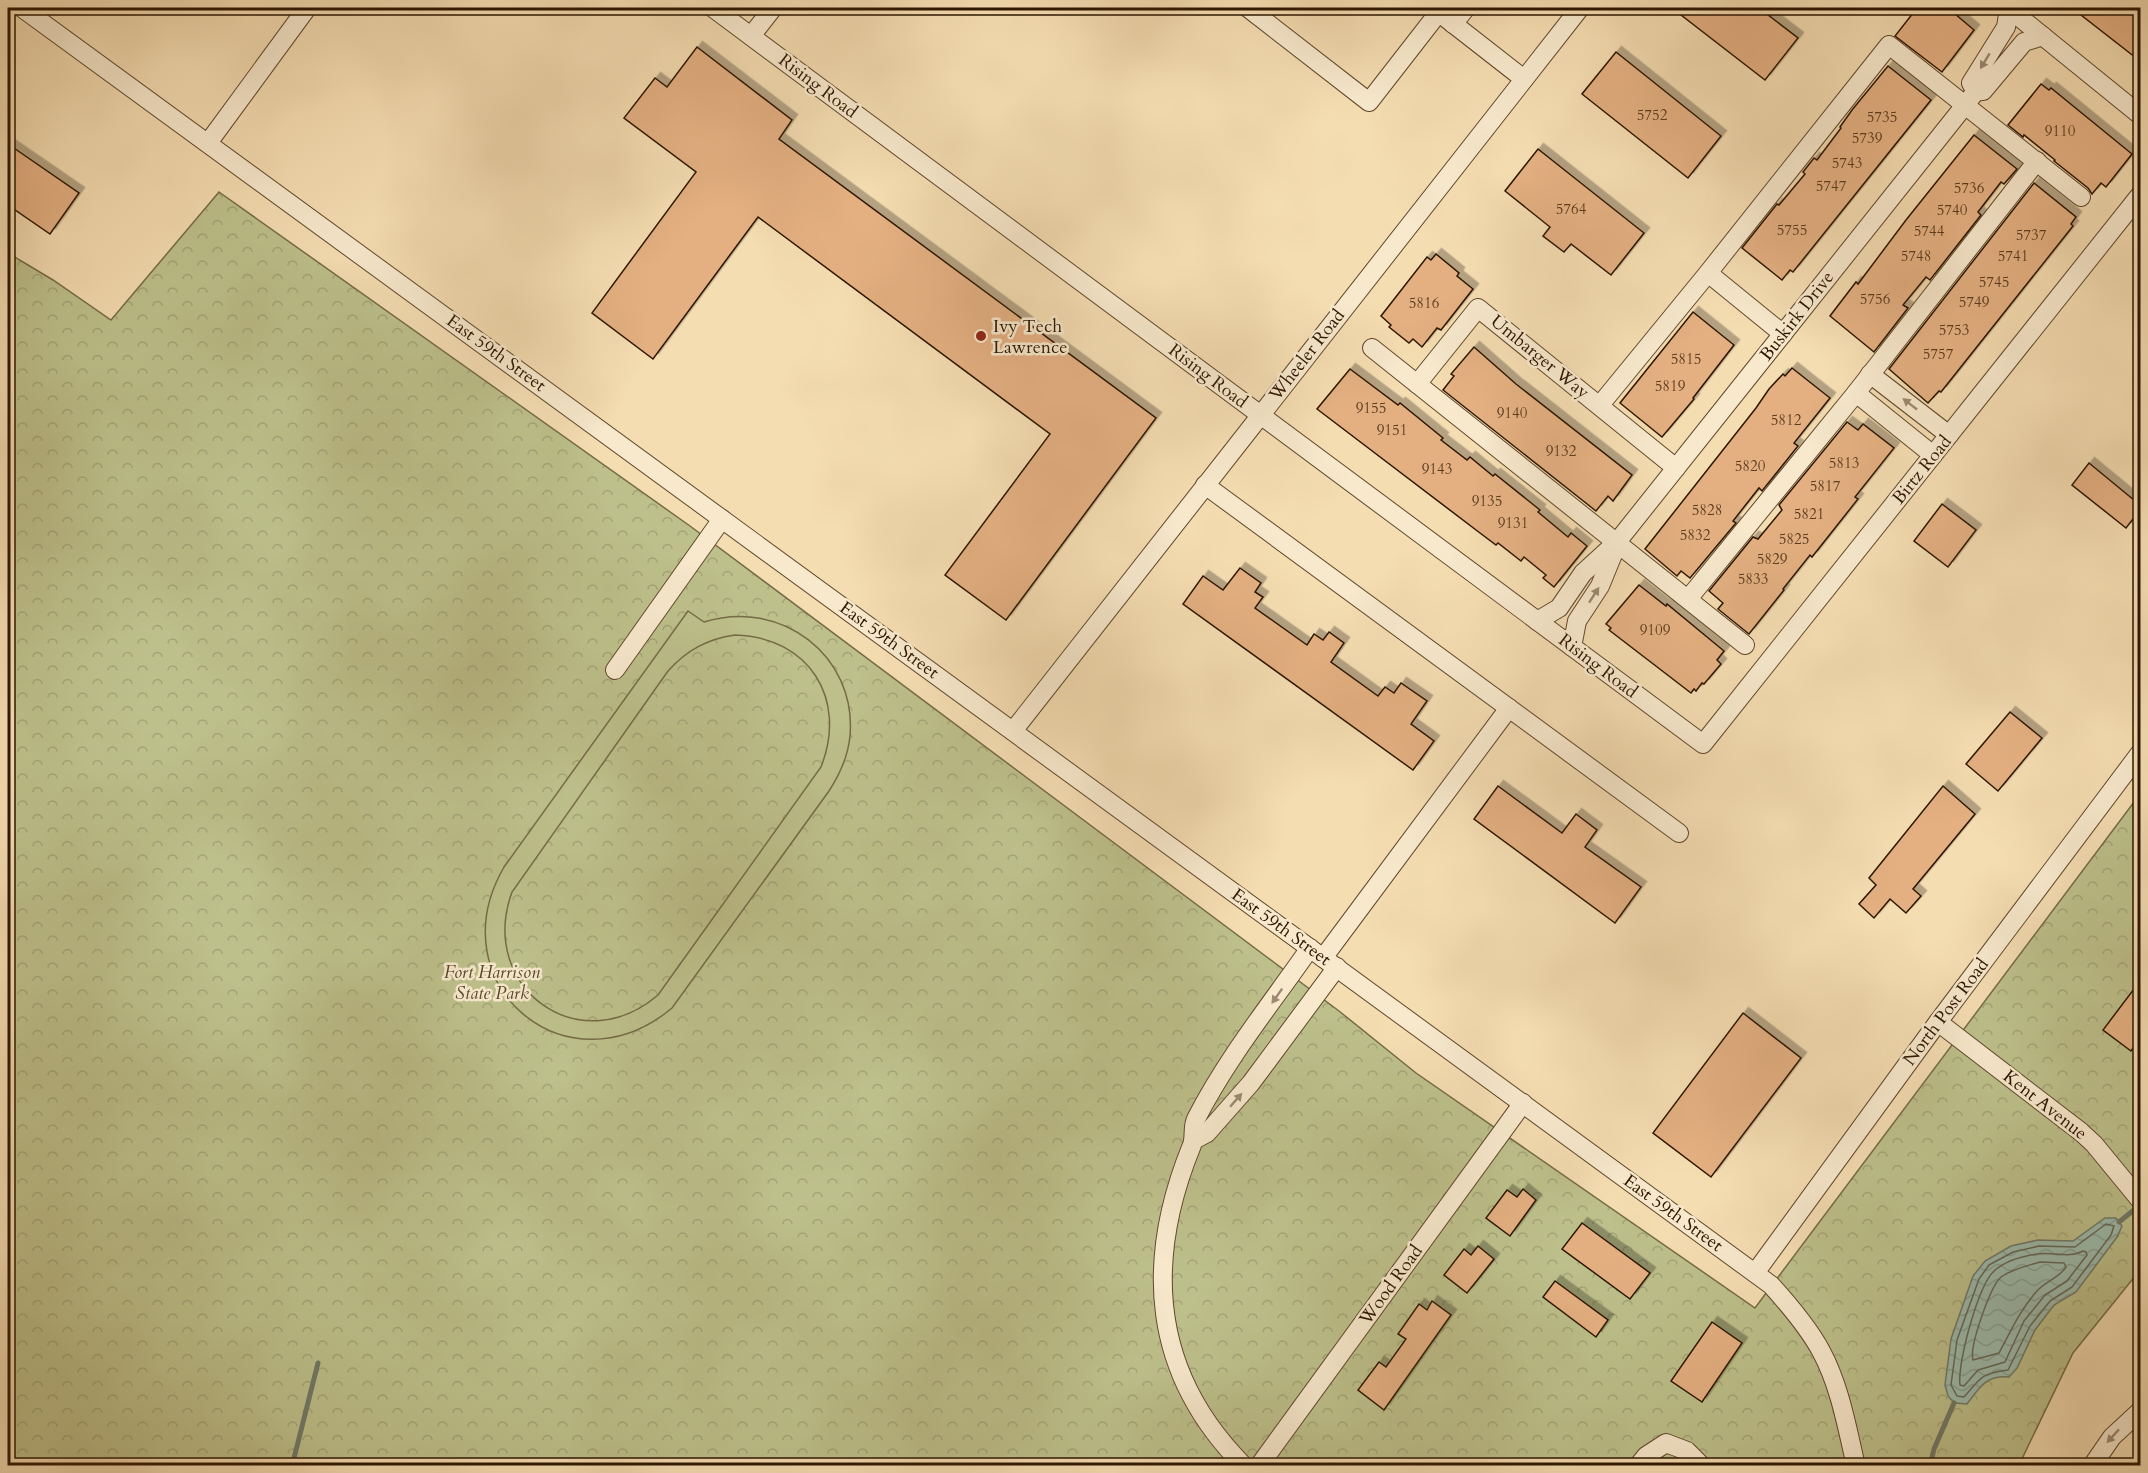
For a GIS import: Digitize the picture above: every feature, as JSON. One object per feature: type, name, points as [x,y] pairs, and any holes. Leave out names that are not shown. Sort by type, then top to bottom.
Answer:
[{"type":"street","name":"East 59th Street","points":[[22,8],[1755,1273],[1771,1286],[1799,1316],[1822,1352],[1834,1383],[1856,1466]]},
{"type":"street","points":[[208,143],[307,8]]},
{"type":"street","name":"Rising Road","points":[[713,8],[1703,744]]},
{"type":"street","points":[[751,36],[773,8]]},
{"type":"street","points":[[1248,8],[1369,102],[1442,14],[1466,8]]},
{"type":"street","name":"Wheeler Road","points":[[1013,731],[1580,8]]},
{"type":"street","points":[[2008,8],[2140,115]]},
{"type":"street","name":"Buskirk Drive","points":[[2008,8],[2006,27],[1971,83],[1977,90],[1983,91],[2024,42],[2043,36]]},
{"type":"street","points":[[1442,14],[1524,79]]},
{"type":"street","points":[[1600,405],[1889,45],[2081,197]]},
{"type":"street","name":"Buskirk Drive","points":[[1537,621],[1559,608],[1584,573],[1617,542],[1977,90]]},
{"type":"street","points":[[1688,599],[1856,393],[2037,161]]},
{"type":"street","name":"Birtz Road","points":[[1703,744],[2140,195]]},
{"type":"street","points":[[1708,273],[1783,334]]},
{"type":"street","name":"Umbarger Way","points":[[1417,384],[1478,308],[1676,468]]},
{"type":"street","points":[[1372,348],[1745,645]]},
{"type":"street","points":[[1870,374],[1949,435]]},
{"type":"street","points":[[1856,393],[1933,455]]},
{"type":"street","points":[[1205,486],[1679,833]]},
{"type":"street","points":[[615,670],[722,519]]},
{"type":"street","name":"Buskirk Drive","points":[[1572,647],[1577,621],[1600,586],[1617,542]]},
{"type":"street","points":[[1244,1466],[1210,1426],[1191,1394],[1178,1368],[1165,1321],[1162,1281],[1167,1223],[1180,1174],[1194,1140],[1195,1122],[1230,1063],[1324,958],[1509,708]]},
{"type":"street","name":"North Post Road","points":[[1755,1273],[1938,1022],[2140,753]]},
{"type":"street","points":[[1194,1140],[1207,1133],[1251,1083],[1324,958]]},
{"type":"street","name":"Kent Avenue","points":[[1938,1022],[2081,1132],[2140,1200]]},
{"type":"street","name":"Wood Road","points":[[1259,1466],[1523,1103]]},
{"type":"street","points":[[2092,1466],[2112,1437],[2140,1412]]},
{"type":"street","points":[[1638,1466],[1646,1456],[1666,1443],[1687,1451],[1702,1466]]},
{"type":"green space","name":"Fort Harrison State Park","points":[[219,192],[690,526],[1339,1011],[1416,1073],[1755,1308],[2140,794],[2140,1270],[2073,1353],[2019,1465],[8,1466],[8,253],[53,280],[111,320]]},
{"type":"green space","points":[[688,611],[704,622],[732,617],[760,618],[785,626],[808,640],[827,658],[841,681],[849,707],[850,736],[845,758],[833,785],[672,1008],[632,1032],[592,1039],[555,1033],[524,1014],[500,986],[487,951],[487,911],[504,867]],"holes":[[[735,635],[761,638],[783,647],[802,660],[816,676],[825,696],[829,718],[828,742],[821,767],[658,995],[628,1014],[597,1021],[568,1017],[543,1005],[522,984],[509,958],[505,927],[512,892],[668,671],[690,651],[715,639]]]},
{"type":"water","points":[[2105,1218],[2116,1218],[2122,1226],[2117,1237],[2076,1292],[2054,1305],[2035,1330],[2017,1368],[2009,1377],[1995,1378],[1984,1383],[1967,1404],[1954,1403],[1948,1396],[1945,1385],[1951,1339],[1973,1276],[1985,1261],[2011,1246],[2038,1240],[2073,1241]]},
{"type":"building","points":[[1672,8],[1759,8],[1798,38],[1765,80]]},
{"type":"building","points":[[1917,8],[1948,8],[1974,30],[1942,72],[1895,36]]},
{"type":"building","points":[[2072,8],[2140,8],[2140,61]]},
{"type":"building","name":"Ivy Tech Lawrence","points":[[697,47],[792,120],[779,139],[1156,418],[1006,620],[945,575],[1050,434],[758,217],[653,359],[592,313],[696,172],[624,118],[655,78],[667,87]]},
{"type":"building","points":[[1616,52],[1721,136],[1688,178],[1582,94]]},
{"type":"building","points":[[1888,66],[1931,100],[1793,272],[1790,270],[1782,280],[1742,248],[1777,204],[1779,205],[1805,174],[1803,172],[1814,158],[1817,160],[1852,110]]},
{"type":"building","points":[[2041,84],[2049,90],[2051,88],[2132,154],[2106,187],[2101,183],[2092,194],[2055,160],[2008,125]]},
{"type":"building","points":[[1974,135],[2017,169],[2004,184],[2001,182],[1978,212],[1981,215],[1930,280],[1926,277],[1903,305],[1908,308],[1874,352],[1830,316],[1856,282],[1858,284]]},
{"type":"building","points":[[8,144],[79,193],[50,234],[8,205]]},
{"type":"building","points":[[1538,149],[1644,233],[1611,275],[1571,244],[1564,252],[1543,236],[1550,227],[1505,191]]},
{"type":"building","points":[[2034,183],[2076,217],[2071,224],[2073,226],[1941,392],[1939,391],[1928,403],[1889,369]]},
{"type":"building","points":[[1436,254],[1459,273],[1457,276],[1473,289],[1441,330],[1437,328],[1422,347],[1413,339],[1409,343],[1389,327],[1391,325],[1381,316],[1427,257],[1431,260]]},
{"type":"building","points":[[1693,312],[1734,345],[1662,437],[1620,403]]},
{"type":"building","points":[[1474,347],[1516,384],[1632,475],[1613,501],[1608,496],[1596,511],[1443,390],[1454,376],[1451,374]]},
{"type":"building","points":[[1792,368],[1830,398],[1794,443],[1798,446],[1762,491],[1759,488],[1733,521],[1736,523],[1690,578],[1681,571],[1677,576],[1645,549],[1769,389]]},
{"type":"building","points":[[1350,369],[1398,405],[1400,403],[1467,460],[1470,457],[1493,476],[1495,474],[1540,510],[1538,512],[1568,537],[1571,533],[1587,546],[1554,587],[1543,578],[1546,575],[1524,557],[1521,561],[1498,543],[1496,545],[1317,409]]},
{"type":"building","points":[[1847,422],[1858,430],[1863,424],[1894,448],[1855,497],[1858,499],[1812,557],[1810,555],[1749,634],[1718,609],[1723,603],[1709,591],[1753,537],[1758,539],[1782,510],[1779,505]]},
{"type":"building","points":[[2089,463],[2140,505],[2140,510],[2126,528],[2072,485]]},
{"type":"building","points":[[1942,504],[1976,530],[1948,567],[1914,541]]},
{"type":"building","points":[[1240,568],[1261,583],[1255,592],[1263,597],[1255,608],[1307,645],[1314,634],[1323,640],[1329,632],[1344,643],[1331,662],[1378,696],[1385,687],[1394,693],[1401,683],[1427,701],[1411,724],[1434,741],[1413,770],[1183,604],[1203,576],[1223,590]]},
{"type":"building","points":[[1639,585],[1666,606],[1667,604],[1724,651],[1717,660],[1721,664],[1696,691],[1694,689],[1691,693],[1609,630],[1611,628],[1606,624]]},
{"type":"building","points":[[2010,712],[2042,738],[1998,791],[1966,764]]},
{"type":"building","points":[[1498,786],[1562,833],[1576,814],[1597,830],[1585,847],[1641,887],[1615,923],[1474,819]]},
{"type":"building","points":[[1943,786],[1975,814],[1913,889],[1921,896],[1906,913],[1890,899],[1874,918],[1859,904],[1876,885],[1869,878]]},
{"type":"building","points":[[2140,981],[2140,1038],[2131,1051],[2103,1030]]},
{"type":"building","points":[[1743,1013],[1801,1058],[1711,1177],[1653,1133]]},
{"type":"building","points":[[1523,1189],[1536,1200],[1510,1236],[1486,1218],[1507,1190],[1517,1197]]},
{"type":"building","points":[[1582,1223],[1650,1273],[1630,1299],[1562,1249]]},
{"type":"building","points":[[1478,1246],[1494,1259],[1467,1293],[1444,1275],[1464,1249],[1471,1255]]},
{"type":"building","points":[[1555,1281],[1608,1320],[1596,1337],[1543,1297]]},
{"type":"building","points":[[1432,1301],[1451,1315],[1384,1410],[1358,1390],[1379,1362],[1386,1367],[1406,1339],[1398,1334],[1419,1304],[1427,1310]]},
{"type":"building","points":[[1712,1322],[1742,1343],[1702,1402],[1671,1381]]},
{"type":"waterway","points":[[2119,1222],[2140,1205]]},
{"type":"waterway","points":[[292,1466],[318,1363]]},
{"type":"waterway","points":[[1930,1466],[1934,1449],[1954,1403]]},
{"type":"place","name":"Ivy Tech Lawrence","points":[[981,336]]}]
